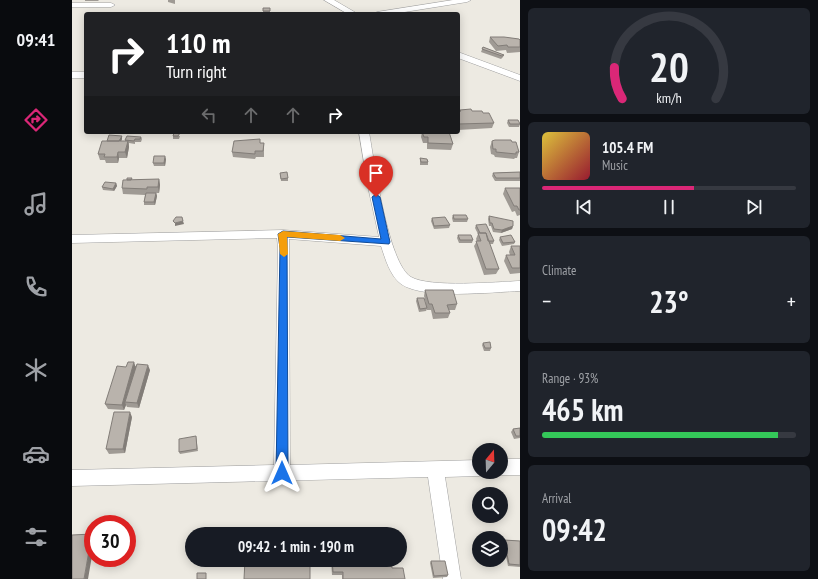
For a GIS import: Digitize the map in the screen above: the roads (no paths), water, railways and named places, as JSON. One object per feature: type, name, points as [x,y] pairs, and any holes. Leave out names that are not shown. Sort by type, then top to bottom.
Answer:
[{"type":"street","points":[[328,0],[349,12]]},
{"type":"street","points":[[390,12],[467,0]]},
{"type":"street","points":[[72,6],[111,5]]},
{"type":"street","points":[[460,56],[520,78]]},
{"type":"street","points":[[72,75],[84,75]]},
{"type":"street","points":[[364,134],[386,242],[397,273],[406,281],[430,287],[465,288],[520,286]]},
{"type":"street","points":[[72,239],[283,234],[386,242]]},
{"type":"street","points":[[282,473],[283,234]]},
{"type":"street","points":[[508,467],[520,467]]},
{"type":"street","points":[[72,478],[472,468]]},
{"type":"street","points":[[435,469],[452,579]]}]
